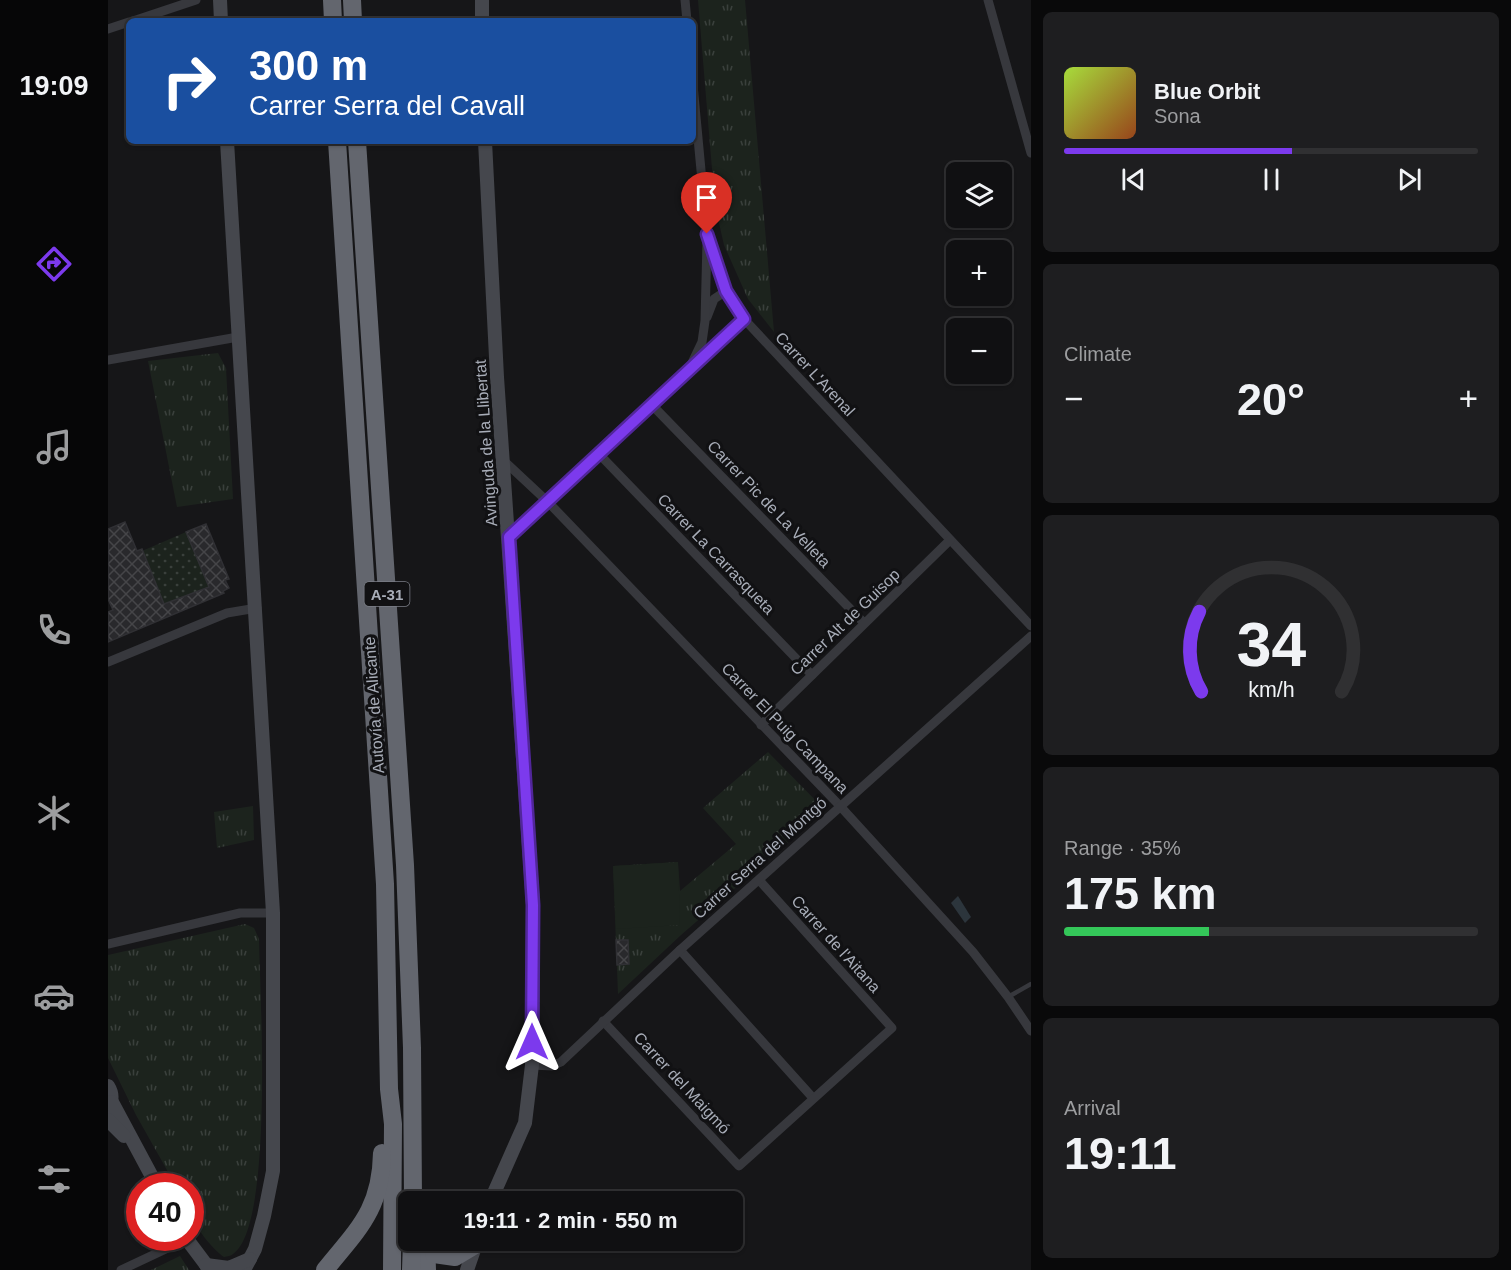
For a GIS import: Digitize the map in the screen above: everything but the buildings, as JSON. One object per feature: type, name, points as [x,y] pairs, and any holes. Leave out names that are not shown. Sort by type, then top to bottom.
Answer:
[{"type":"highway","points":[[332,0],[333,18]]},
{"type":"highway","points":[[352,0],[353,18]]},
{"type":"highway","name":"Autovía de Alicante","points":[[337,144],[385,884],[389,1089],[393,1124],[392,1270]]},
{"type":"highway","name":"Autovía de Alicante","points":[[357,144],[405,865],[414,1127],[412,1191]]},
{"type":"highway","points":[[325,1270],[366,1219],[374,1202],[379,1184],[383,1116],[389,1089]]},
{"type":"highway","points":[[414,1127],[422,1154],[424,1191]]},
{"type":"highway","points":[[411,1270],[428,1253],[455,1257],[464,1251]]},
{"type":"street","points":[[143,18],[196,0]]},
{"type":"street","points":[[220,0],[221,18]]},
{"type":"street","points":[[482,0],[482,18]]},
{"type":"street","points":[[685,0],[687,18]]},
{"type":"street","points":[[988,0],[1031,153]]},
{"type":"street","points":[[108,29],[126,24]]},
{"type":"street","name":"Carrer L'Arenal","points":[[696,116],[707,234],[726,291],[744,319],[1031,626]]},
{"type":"street","points":[[196,1251],[208,1268],[248,1266],[264,1216],[273,1171],[273,913],[227,144]]},
{"type":"street","name":"Avinguda de la Llibertat","points":[[485,144],[503,460],[533,905],[532,1065],[525,1123],[495,1191]]},
{"type":"street","points":[[689,370],[702,342],[705,321],[707,234]]},
{"type":"street","points":[[705,321],[714,299],[726,291]]},
{"type":"street","points":[[509,537],[744,319]]},
{"type":"street","points":[[108,360],[238,337]]},
{"type":"street","name":"Carrer Pic de La Velleta","points":[[652,405],[864,623]]},
{"type":"street","name":"Carrer La Carrasqueta","points":[[600,455],[812,675]]},
{"type":"street","name":"Carrer El Puig Campana","points":[[503,460],[548,502],[840,806],[973,952],[1031,1031]]},
{"type":"street","name":"Carrer Alt de Guisop","points":[[761,725],[950,540]]},
{"type":"street","points":[[108,662],[227,613],[256,608]]},
{"type":"street","name":"Carrer Serra del Montgó","points":[[532,1065],[552,1066],[561,1062],[680,950],[1031,636]]},
{"type":"street","name":"Carrer de l'Aitana","points":[[759,880],[892,1028],[813,1098]]},
{"type":"street","points":[[108,944],[240,913],[273,913]]},
{"type":"street","points":[[680,950],[813,1098]]},
{"type":"street","name":"Carrer del Maigmó","points":[[603,1021],[738,1166],[813,1098]]},
{"type":"street","points":[[108,1086],[112,1094],[110,1105],[149,1173]]},
{"type":"street","points":[[108,1120],[137,1152]]},
{"type":"street","points":[[126,1269],[161,1251]]},
{"type":"street","points":[[467,1270],[473,1251]]},
{"type":"lane","points":[[1008,997],[1031,984]]},
{"type":"green space","points":[[698,0],[745,0],[774,332],[748,299],[724,245],[715,205]]},
{"type":"green space","points":[[218,353],[226,368],[233,499],[177,507],[148,361]]},
{"type":"green space","points":[[186,532],[209,587],[164,604],[142,551]]},
{"type":"green space","points":[[768,752],[825,810],[681,935],[618,994],[613,866],[678,862],[680,891],[736,844],[703,808]]},
{"type":"green space","points":[[253,806],[254,840],[217,848],[214,812]]},
{"type":"green space","points":[[678,862],[680,925],[616,929],[613,866]]},
{"type":"green space","points":[[245,924],[254,928],[259,939],[262,1055],[260,1156],[246,1235],[230,1256],[224,1257],[220,1254],[204,1236],[204,1173],[169,1173],[136,1115],[108,1058],[108,955]]},
{"type":"green space","points":[[180,1256],[189,1270],[151,1270]]},
{"type":"shaded area","points":[[958,896],[971,917],[965,923],[951,903]]},
{"type":"route","points":[[532,1042],[533,905],[509,537],[744,319],[726,291],[707,234]]}]
